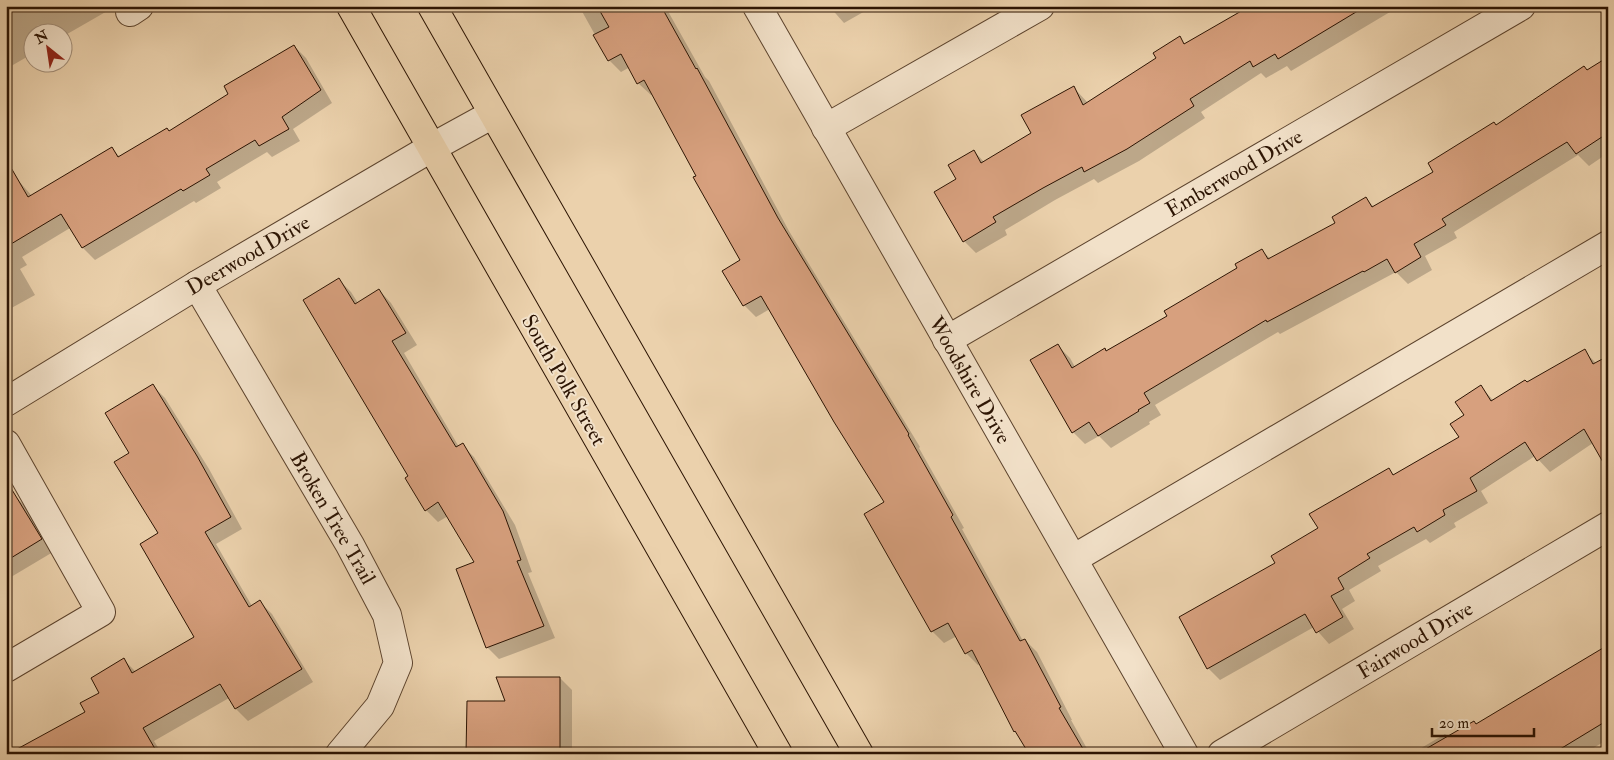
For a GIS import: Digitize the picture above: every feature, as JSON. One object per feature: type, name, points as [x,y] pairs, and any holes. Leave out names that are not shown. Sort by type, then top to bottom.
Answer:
[{"type":"main road","name":"South Polk Street","points":[[351,6],[778,754]]},
{"type":"main road","points":[[432,6],[859,754]]},
{"type":"street","name":"Woodshire Drive","points":[[757,6],[1184,754]]},
{"type":"street","points":[[826,128],[1040,6]]},
{"type":"street","name":"Emberwood Drive","points":[[948,340],[1521,6]]},
{"type":"street","name":"Deerwood Drive","points":[[6,402],[197,285],[493,114]]},
{"type":"street","points":[[1073,559],[1226,471],[1608,245]]},
{"type":"street","name":"Broken Tree Trail","points":[[197,285],[350,545],[387,615],[398,663],[380,706],[340,754]]},
{"type":"street","points":[[6,444],[101,612],[6,668]]},
{"type":"street","name":"Fairwood Drive","points":[[1222,754],[1608,526]]},
{"type":"building","points":[[597,6],[661,6],[697,68],[778,218],[909,434],[953,515],[951,517],[1020,641],[1025,639],[1061,707],[1059,708],[1086,754],[1029,754],[1014,732],[972,650],[965,654],[948,623],[931,632],[864,514],[884,502],[834,422],[761,296],[743,306],[722,271],[740,260],[693,177],[696,176],[644,80],[637,84],[621,54],[608,61],[593,35],[609,27]]},
{"type":"building","points":[[1250,6],[1366,6],[1278,59],[1275,54],[1253,67],[1250,61],[1190,99],[1194,106],[1127,149],[1084,172],[1082,167],[1043,188],[993,217],[996,222],[963,242],[934,192],[956,179],[948,165],[974,150],[981,163],[1031,133],[1021,115],[1074,86],[1083,105],[1156,58],[1153,53],[1180,36],[1184,44]]},
{"type":"building","points":[[294,45],[321,90],[282,117],[289,129],[259,146],[255,140],[206,169],[210,175],[183,191],[181,189],[82,248],[61,214],[6,247],[6,159],[28,197],[112,147],[118,157],[167,128],[169,131],[228,94],[224,86]]},
{"type":"building","points":[[1608,57],[1608,133],[1576,154],[1567,142],[1442,219],[1446,225],[1414,244],[1421,257],[1395,273],[1387,259],[1267,322],[1266,320],[1144,393],[1150,403],[1098,436],[1089,422],[1072,433],[1030,360],[1058,344],[1072,368],[1105,348],[1106,351],[1167,316],[1164,311],[1237,268],[1235,264],[1262,249],[1268,259],[1335,223],[1332,217],[1366,197],[1372,207],[1433,172],[1428,163],[1494,122],[1496,125],[1584,66],[1587,70]]},
{"type":"building","points":[[339,278],[355,304],[379,289],[406,333],[392,341],[456,447],[463,443],[503,511],[521,560],[517,561],[544,626],[486,648],[456,569],[474,562],[438,502],[425,511],[405,478],[408,476],[303,300]]},
{"type":"building","points":[[1585,349],[1593,364],[1608,356],[1608,471],[1584,429],[1537,461],[1525,442],[1470,478],[1477,491],[1443,510],[1445,515],[1417,532],[1414,527],[1367,554],[1370,558],[1338,578],[1344,589],[1331,596],[1343,617],[1316,633],[1305,614],[1207,669],[1179,617],[1275,563],[1271,556],[1318,528],[1309,514],[1389,468],[1393,475],[1459,437],[1450,424],[1464,415],[1455,402],[1481,385],[1491,401],[1525,380],[1527,382]]},
{"type":"building","points":[[153,384],[197,456],[231,517],[205,532],[249,607],[260,600],[302,669],[235,709],[220,684],[143,728],[158,754],[8,754],[85,712],[80,703],[99,693],[91,678],[124,658],[132,673],[194,637],[140,544],[158,533],[114,462],[129,453],[105,413]]},
{"type":"building","points":[[6,480],[42,539],[6,561]]},
{"type":"building","points":[[1608,645],[1608,720],[1552,754],[1417,754],[1474,721],[1476,724]]},
{"type":"building","points":[[496,677],[560,677],[560,754],[466,754],[467,701],[505,701]]}]
